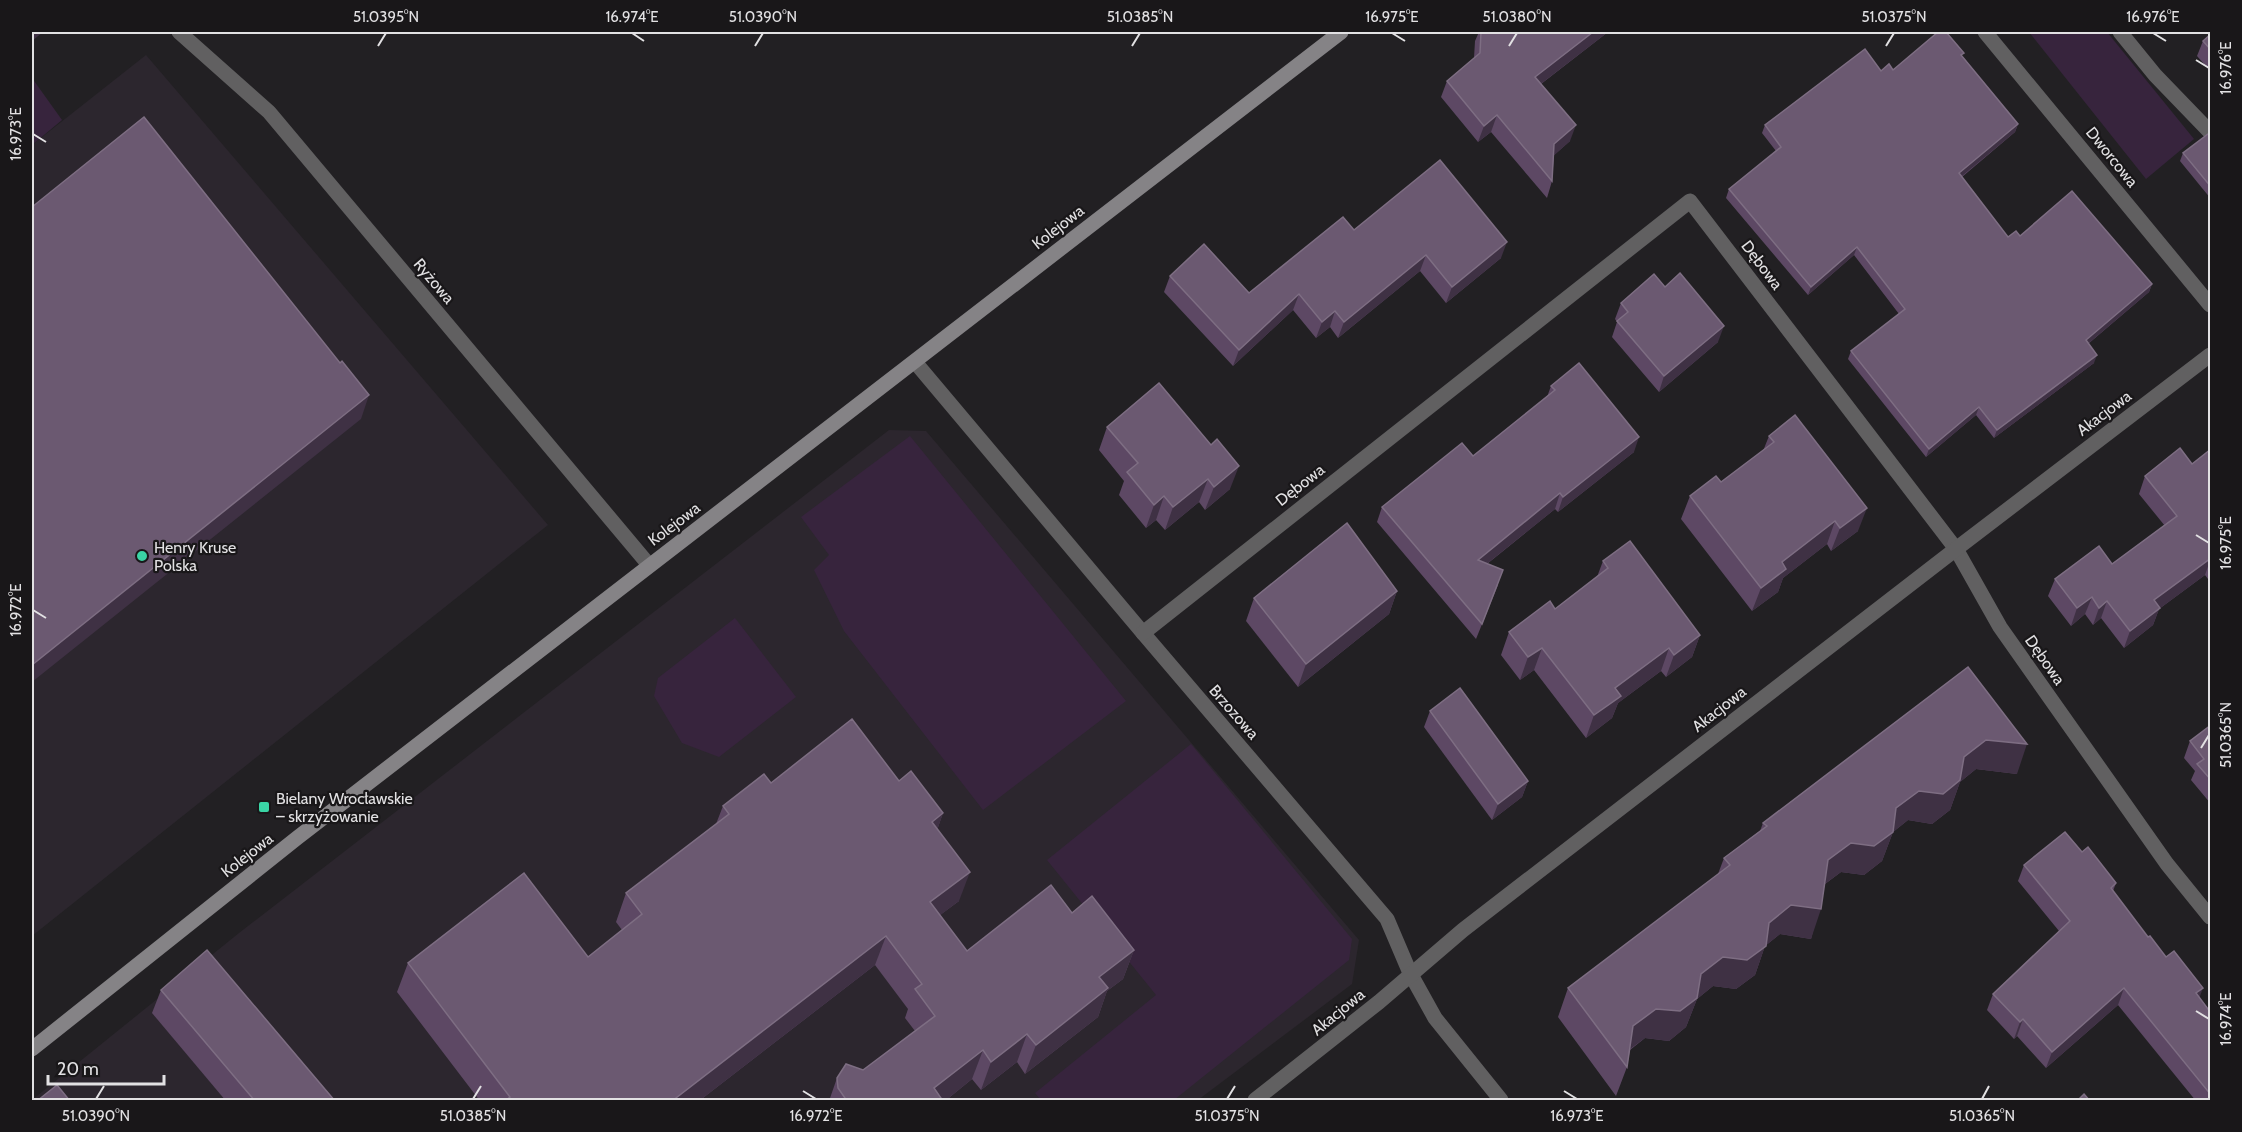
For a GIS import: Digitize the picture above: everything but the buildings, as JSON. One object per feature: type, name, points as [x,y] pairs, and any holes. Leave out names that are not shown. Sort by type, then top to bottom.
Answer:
[{"type":"street","name":"Ryżowa","points":[[179,32],[269,112],[649,565]]},
{"type":"street","name":"Kolejowa","points":[[32,1049],[178,931],[649,565],[1341,32]]},
{"type":"street","name":"Dworcowa","points":[[1985,32],[2211,305]]},
{"type":"street","points":[[2120,32],[2156,75],[2211,132]]},
{"type":"street","name":"Dębowa","points":[[1143,633],[1690,201],[1956,549],[2000,627],[2167,864],[2211,917]]},
{"type":"street","name":"Akacjowa","points":[[1255,1101],[1379,1002],[1463,930],[2211,355]]},
{"type":"street","name":"Brzozowa","points":[[915,362],[1388,919],[1410,974],[1435,1018],[1502,1101]]},
{"type":"shaded area","points":[[2029,32],[2107,32],[2194,139],[2146,179]]},
{"type":"shaded area","points":[[146,55],[548,525],[32,936],[32,145]]},
{"type":"shaded area","points":[[32,78],[62,120],[32,145]]},
{"type":"shaded area","points":[[889,430],[926,431],[1359,940],[1352,984],[1198,1100],[32,1100],[239,933]]},
{"type":"shaded area","points":[[910,436],[1126,701],[983,810],[844,631],[814,570],[829,555],[801,517]]},
{"type":"shaded area","points":[[735,618],[796,697],[719,757],[682,743],[654,696],[658,678]]},
{"type":"shaded area","points":[[1191,744],[1352,939],[1349,960],[1174,1100],[1041,1100],[1035,1093],[1156,995],[1047,860]]},
{"type":"place","name":"Henry Kruse Polska","points":[[142,556]]},
{"type":"place","name":"Bielany Wrocławskie – skrzyżowanie","points":[[264,807]]}]
